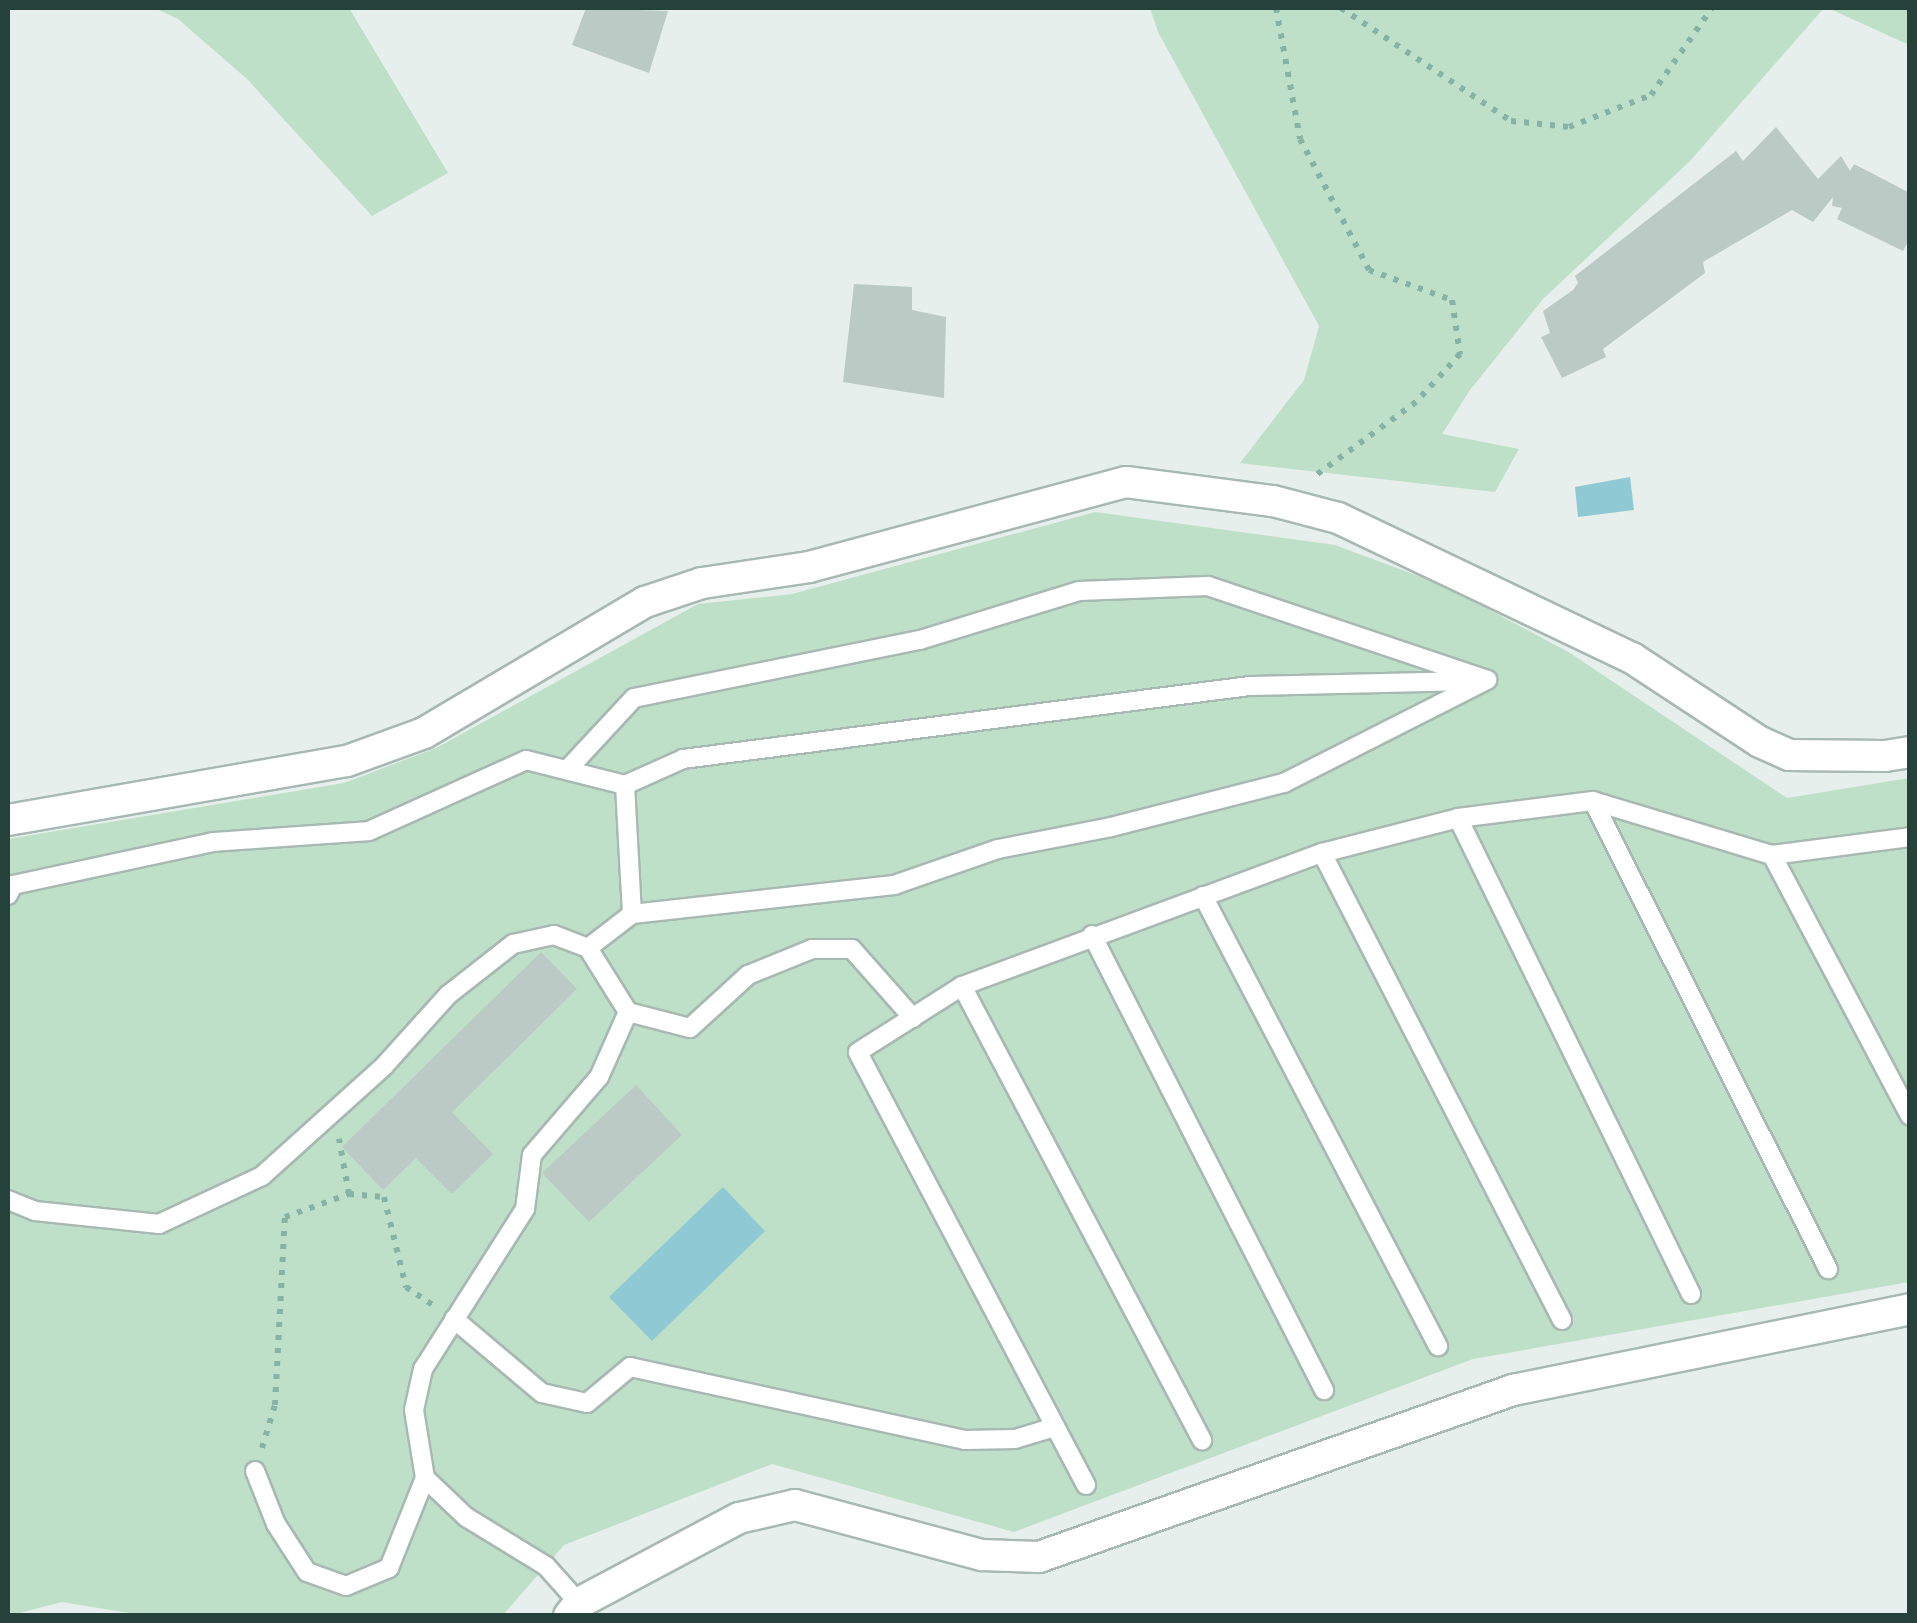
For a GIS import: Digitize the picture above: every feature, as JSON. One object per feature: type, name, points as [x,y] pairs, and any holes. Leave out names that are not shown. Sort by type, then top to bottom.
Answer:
[{"type":"street","points":[[8,820],[347,761],[424,734],[646,602],[702,583],[809,567],[1126,482],[1273,501],[1338,518],[1632,658],[1760,742],[1789,755],[1885,756],[1910,752]]},
{"type":"street","points":[[574,1610],[739,1518],[795,1504],[982,1554],[1038,1557],[1512,1390],[1910,1309]]},
{"type":"lane","points":[[567,770],[634,698],[920,640],[1079,591],[1208,586],[1487,680]]},
{"type":"lane","points":[[8,895],[13,885],[213,842],[369,831],[526,760],[625,785],[683,758],[1250,686],[1487,680]]},
{"type":"lane","points":[[588,948],[632,914],[894,885],[998,849],[1111,827],[1284,783],[1487,680]]},
{"type":"lane","points":[[625,785],[632,914]]},
{"type":"lane","points":[[1593,802],[1828,1268]]},
{"type":"lane","points":[[1086,1485],[858,1052],[962,986],[1092,935],[1322,853],[1458,818],[1593,802],[1772,854],[1910,837]]},
{"type":"lane","points":[[1458,818],[1691,1294]]},
{"type":"lane","points":[[1322,853],[1562,1320]]},
{"type":"lane","points":[[1772,854],[1910,1116]]},
{"type":"lane","points":[[1203,896],[1438,1346]]},
{"type":"lane","points":[[8,1200],[35,1212],[159,1224],[262,1176],[334,1113],[448,995],[512,944],[554,935],[588,948],[628,1012],[690,1028],[748,976],[812,949],[852,949],[912,1018]]},
{"type":"lane","points":[[1092,935],[1324,1390]]},
{"type":"lane","points":[[962,986],[1202,1440]]},
{"type":"lane","points":[[255,1471],[276,1524],[307,1572],[346,1586],[389,1568],[425,1478],[414,1410],[422,1369],[525,1209],[532,1155],[599,1077],[628,1012]]},
{"type":"lane","points":[[454,1319],[542,1392],[587,1403],[630,1367],[965,1440],[1015,1439],[1055,1426]]},
{"type":"lane","points":[[425,1478],[466,1517],[546,1566],[574,1610]]},
{"type":"path","points":[[1273,501],[1344,458],[1387,425],[1416,402],[1460,354],[1452,300],[1369,270],[1360,254],[1300,139],[1276,8]]},
{"type":"path","points":[[1341,8],[1511,121],[1569,127],[1652,95],[1712,8]]},
{"type":"path","points":[[334,1113],[349,1194]]},
{"type":"path","points":[[255,1471],[275,1404],[285,1217],[349,1194],[384,1197],[406,1287],[454,1319]]},
{"type":"green space","points":[[155,8],[349,8],[448,173],[372,216],[247,79],[178,19]]},
{"type":"green space","points":[[1150,8],[1824,8],[1690,161],[1543,299],[1470,390],[1442,434],[1519,449],[1495,492],[1240,463],[1304,380],[1319,326],[1158,32]]},
{"type":"green space","points":[[1828,8],[1909,8],[1909,45]]},
{"type":"green space","points":[[1095,512],[1335,545],[1445,586],[1570,653],[1787,798],[1909,778],[1909,1282],[1473,1359],[1014,1532],[772,1464],[564,1545],[503,1615],[147,1616],[62,1602],[8,1616],[8,839],[344,783],[436,748],[698,604],[792,594]]},
{"type":"water","points":[[1630,477],[1634,510],[1578,517],[1575,487]]},
{"type":"water","points":[[723,1187],[765,1231],[652,1341],[609,1297]]},
{"type":"building","points":[[586,8],[668,11],[649,73],[572,45]]},
{"type":"building","points":[[1776,127],[1818,179],[1841,156],[1850,171],[1854,164],[1910,193],[1910,238],[1903,251],[1837,219],[1842,208],[1832,206],[1833,197],[1813,222],[1792,210],[1703,262],[1705,273],[1603,349],[1606,357],[1562,378],[1541,337],[1550,333],[1543,311],[1573,290],[1578,283],[1575,276],[1736,151],[1743,161]]},
{"type":"building","points":[[854,284],[912,287],[912,310],[946,317],[944,398],[843,382]]},
{"type":"building","points":[[541,952],[577,989],[452,1112],[493,1154],[452,1194],[416,1158],[383,1190],[342,1147]]},
{"type":"building","points":[[636,1085],[682,1135],[589,1222],[542,1173]]}]
